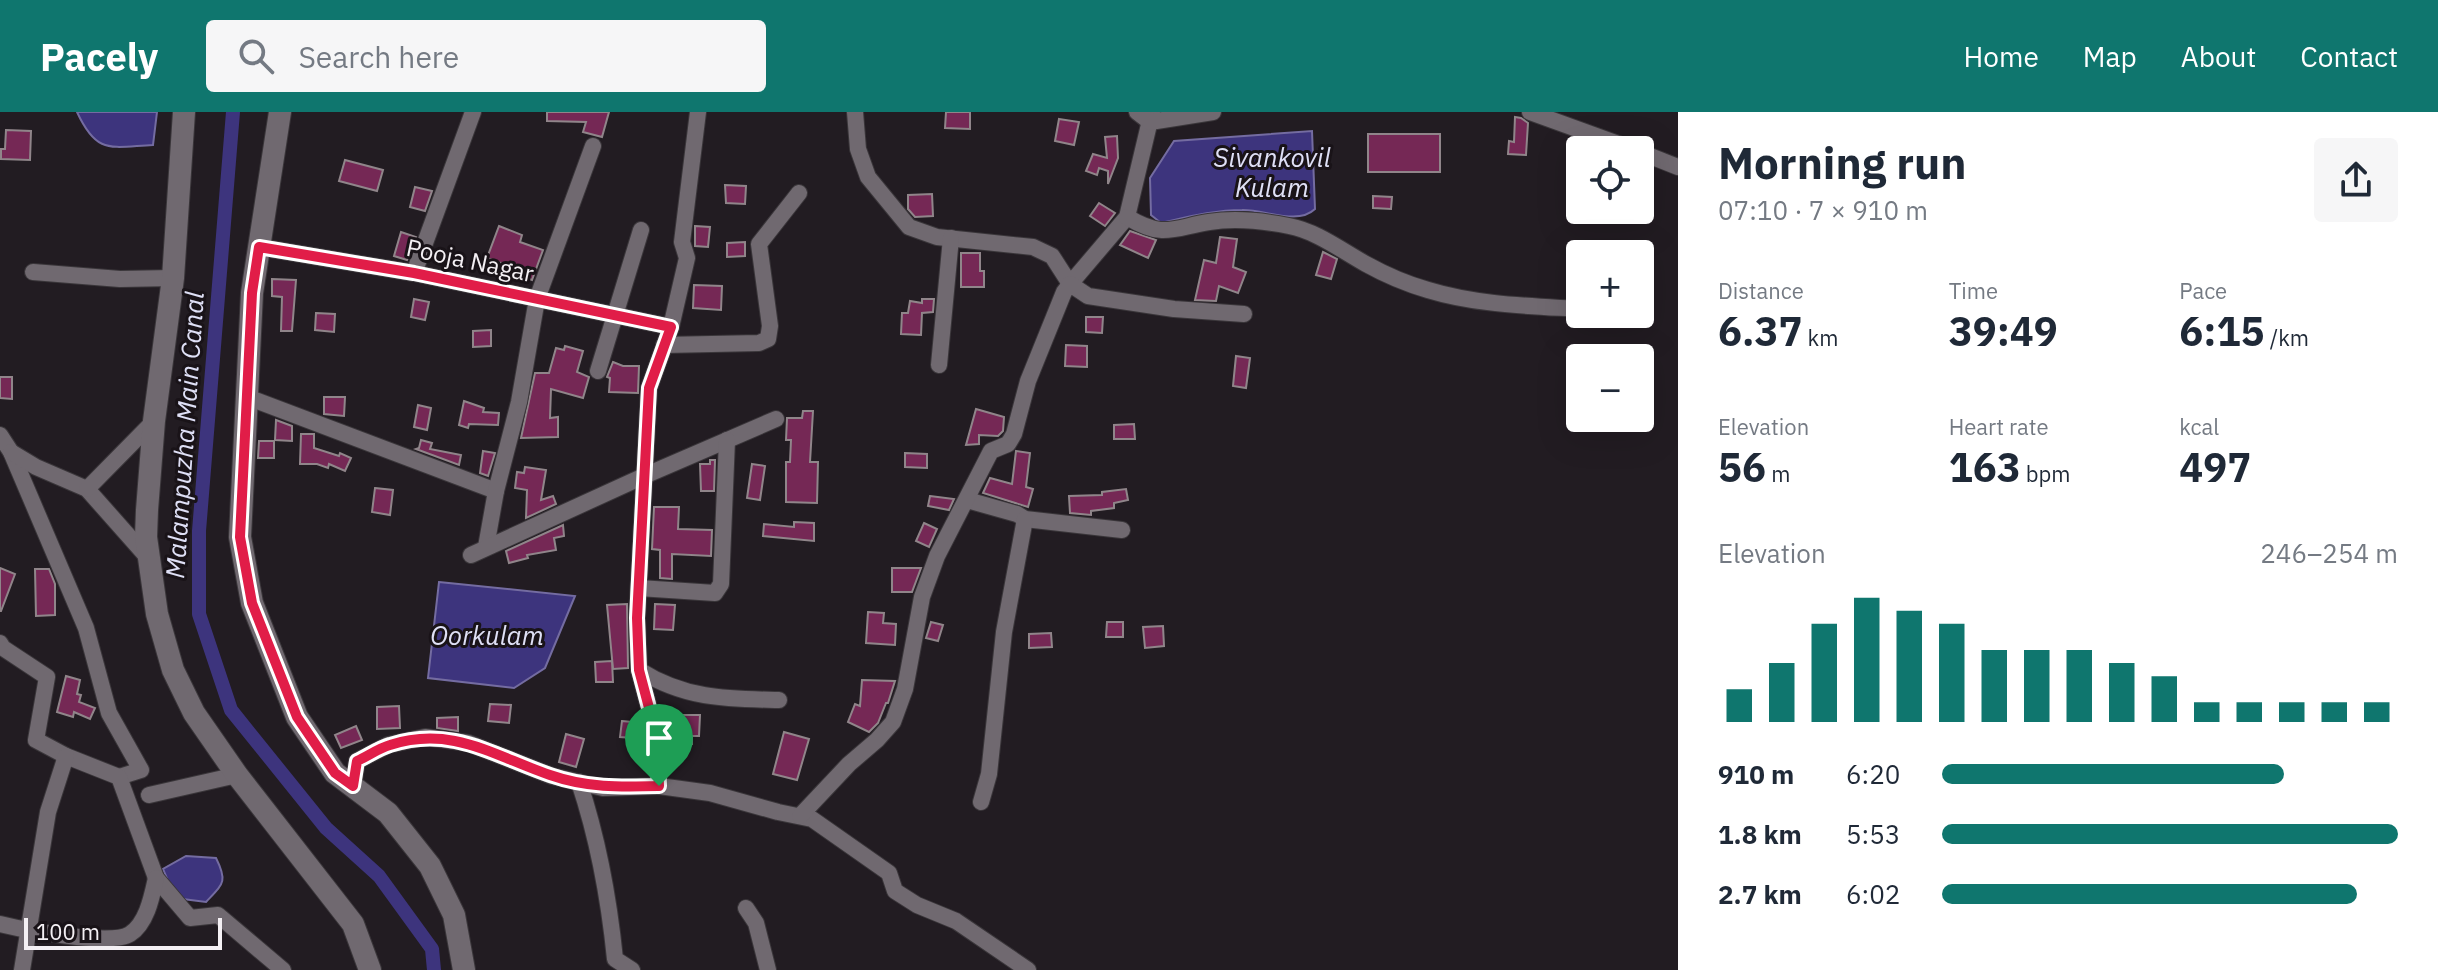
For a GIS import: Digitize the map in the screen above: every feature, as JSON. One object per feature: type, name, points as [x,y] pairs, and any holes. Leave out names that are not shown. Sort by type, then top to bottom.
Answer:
[{"type":"street","points":[[184,112],[173,278],[154,421],[146,537],[157,614],[173,670],[194,713],[237,775],[353,924],[368,967]]},
{"type":"street","points":[[280,112],[252,293],[240,537],[252,603],[297,717],[335,773],[388,813],[430,866],[454,915],[464,970]]},
{"type":"street","points":[[414,273],[473,112]]},
{"type":"street","points":[[659,786],[657,738],[639,670],[639,588],[649,388],[671,327],[687,258],[682,242],[698,112]]},
{"type":"street","points":[[855,112],[858,149],[868,177],[909,227],[937,237],[1033,247],[1052,256],[1070,284],[1088,296],[1174,309],[1244,314]]},
{"type":"street","points":[[800,816],[893,722],[905,689],[922,597],[937,556],[991,451],[1008,444],[1014,434],[1028,381],[1064,292],[1127,217],[1146,115],[1213,112]]},
{"type":"street","points":[[1530,112],[1596,136]]},
{"type":"street","points":[[593,146],[537,299],[519,402],[479,551],[776,419]]},
{"type":"street","points":[[1654,158],[1678,167]]},
{"type":"street","points":[[664,345],[759,343],[768,339],[770,326],[759,244],[799,193]]},
{"type":"street","points":[[1127,217],[1143,226],[1162,231],[1238,220],[1291,226],[1319,237],[1370,266],[1428,290],[1498,304],[1566,308]]},
{"type":"street","points":[[598,371],[641,230]]},
{"type":"street","points":[[939,365],[951,238]]},
{"type":"street","name":"Pooja Nagar","points":[[259,247],[414,273],[671,327]]},
{"type":"street","points":[[33,272],[120,279],[173,278]]},
{"type":"street","points":[[247,397],[496,491]]},
{"type":"street","points":[[87,489],[154,421]]},
{"type":"street","points":[[0,435],[11,452],[86,628],[109,713],[141,770],[119,777],[36,740],[47,677],[1,648]]},
{"type":"street","points":[[639,588],[715,593],[721,584],[727,440]]},
{"type":"street","points":[[11,452],[36,467],[87,489],[150,560]]},
{"type":"street","points":[[967,500],[1025,519],[1122,530]]},
{"type":"street","points":[[981,802],[989,774],[1004,632],[1025,519]]},
{"type":"street","points":[[639,670],[660,683],[716,699],[779,700]]},
{"type":"street","points":[[353,786],[357,761],[388,745],[425,737],[468,743],[552,776],[603,788],[659,786],[710,793],[812,819],[889,873],[895,891],[917,905],[956,921],[1028,970]]},
{"type":"street","points":[[22,970],[48,812],[66,756]]},
{"type":"street","points":[[149,795],[237,775]]},
{"type":"street","points":[[119,777],[156,878],[190,918],[218,915],[283,970]]},
{"type":"street","points":[[579,782],[611,913],[615,959],[632,970]]},
{"type":"street","points":[[0,924],[30,932],[112,939],[127,936],[134,932],[150,904],[156,878]]},
{"type":"street","points":[[746,908],[756,923],[768,970]]},
{"type":"water","points":[[77,112],[157,112],[153,145],[115,147],[98,142]]},
{"type":"water","name":"Sivankovil Kulam","points":[[1312,131],[1315,209],[1308,214],[1290,217],[1232,210],[1161,223],[1151,215],[1150,178],[1174,141]]},
{"type":"water","name":"Oorkulam","points":[[439,582],[575,596],[545,668],[514,688],[428,678]]},
{"type":"water","points":[[186,856],[216,858],[220,866],[222,882],[206,902],[175,898],[163,869]]},
{"type":"building","points":[[547,112],[609,112],[602,137],[583,132],[586,122],[547,121]]},
{"type":"building","points":[[946,112],[970,112],[970,129],[945,128]]},
{"type":"building","points":[[1515,117],[1528,123],[1526,155],[1508,154],[1509,141],[1514,142]]},
{"type":"building","points":[[1059,119],[1079,122],[1074,145],[1055,141]]},
{"type":"building","points":[[6,130],[31,131],[30,160],[1,159]]},
{"type":"building","points":[[1368,134],[1440,134],[1440,172],[1368,172]]},
{"type":"building","points":[[1117,136],[1118,158],[1108,184],[1108,171],[1099,168],[1097,175],[1086,171],[1093,154],[1107,158],[1105,137]]},
{"type":"building","points":[[345,160],[383,170],[377,191],[339,181]]},
{"type":"building","points":[[725,185],[746,186],[745,204],[726,203]]},
{"type":"building","points":[[415,187],[432,191],[425,211],[410,207]]},
{"type":"building","points":[[932,194],[933,216],[915,217],[908,209],[908,195]]},
{"type":"building","points":[[1373,196],[1392,197],[1391,209],[1373,208]]},
{"type":"building","points":[[1099,203],[1115,213],[1105,226],[1090,216]]},
{"type":"building","points":[[499,226],[522,235],[520,242],[543,250],[532,280],[515,274],[517,269],[487,258]]},
{"type":"building","points":[[695,226],[710,227],[708,247],[695,246]]},
{"type":"building","points":[[1130,231],[1156,240],[1148,258],[1120,245]]},
{"type":"building","points":[[401,232],[416,237],[407,260],[394,256]]},
{"type":"building","points":[[1220,237],[1237,239],[1233,267],[1246,272],[1238,293],[1219,286],[1216,301],[1195,300],[1204,260],[1216,263]]},
{"type":"building","points":[[745,242],[745,256],[727,257],[727,243]]},
{"type":"building","points":[[1323,252],[1337,259],[1331,279],[1316,275]]},
{"type":"building","points":[[961,253],[980,253],[984,287],[961,287]]},
{"type":"building","points":[[272,279],[296,280],[292,331],[281,331],[282,297],[272,296]]},
{"type":"building","points":[[694,285],[722,286],[721,310],[693,308]]},
{"type":"building","points":[[414,299],[429,302],[425,320],[411,317]]},
{"type":"building","points":[[922,299],[934,299],[933,312],[922,313],[921,335],[901,334],[902,313],[908,313],[910,301],[922,303]]},
{"type":"building","points":[[316,313],[335,314],[334,332],[315,330]]},
{"type":"building","points":[[1086,317],[1103,317],[1102,333],[1086,332]]},
{"type":"building","points":[[491,330],[491,346],[473,347],[473,331]]},
{"type":"building","points":[[1066,345],[1087,346],[1087,367],[1065,366]]},
{"type":"building","points":[[565,346],[583,351],[577,372],[589,377],[583,398],[551,389],[550,418],[558,417],[558,437],[521,438],[535,373],[549,373],[556,348],[564,350]]},
{"type":"building","points":[[1236,356],[1250,358],[1246,388],[1233,386]]},
{"type":"building","points":[[613,362],[623,366],[639,366],[638,393],[609,392],[610,378],[607,377]]},
{"type":"building","points":[[0,377],[12,377],[12,399],[0,398]]},
{"type":"building","points":[[324,397],[345,397],[344,416],[324,414]]},
{"type":"building","points":[[464,401],[484,408],[483,412],[499,413],[498,425],[469,424],[468,428],[459,425]]},
{"type":"building","points":[[418,405],[431,408],[427,430],[414,427]]},
{"type":"building","points":[[976,409],[1004,417],[1003,431],[998,436],[979,435],[979,444],[966,445]]},
{"type":"building","points":[[803,411],[813,411],[810,462],[818,462],[817,503],[786,502],[786,462],[790,462],[791,440],[786,440],[787,418],[802,418]]},
{"type":"building","points":[[276,420],[292,426],[292,441],[275,440]]},
{"type":"building","points":[[1134,424],[1135,439],[1114,439],[1114,425]]},
{"type":"building","points":[[301,434],[314,434],[314,448],[351,458],[345,471],[329,464],[328,468],[317,464],[300,464]]},
{"type":"building","points":[[421,440],[432,443],[430,449],[461,455],[459,465],[416,449]]},
{"type":"building","points":[[259,441],[274,441],[274,458],[258,458]]},
{"type":"building","points":[[483,451],[495,453],[488,476],[480,473]]},
{"type":"building","points":[[1016,451],[1030,453],[1026,487],[1033,489],[1028,507],[983,493],[990,478],[1012,484]]},
{"type":"building","points":[[905,453],[927,454],[927,468],[905,467]]},
{"type":"building","points":[[710,460],[715,460],[714,491],[701,491],[700,464],[710,464]]},
{"type":"building","points":[[752,464],[765,466],[760,500],[747,498]]},
{"type":"building","points":[[525,467],[546,470],[541,500],[553,496],[556,504],[526,518],[527,490],[515,488],[517,472],[524,473]]},
{"type":"building","points":[[375,488],[393,490],[390,515],[372,512]]},
{"type":"building","points":[[1126,489],[1128,500],[1114,503],[1114,508],[1091,511],[1091,515],[1070,513],[1069,496],[1102,495],[1102,492]]},
{"type":"building","points":[[930,496],[954,499],[949,510],[928,506]]},
{"type":"building","points":[[654,507],[679,507],[678,529],[712,530],[711,556],[672,554],[672,579],[660,578],[660,550],[652,549]]},
{"type":"building","points":[[794,522],[814,523],[814,541],[763,536],[764,524],[794,527]]},
{"type":"building","points":[[924,523],[937,529],[929,547],[916,541]]},
{"type":"building","points":[[563,525],[564,536],[554,538],[556,550],[527,555],[528,558],[509,563],[506,551]]},
{"type":"building","points":[[0,568],[15,574],[1,611],[0,611]]},
{"type":"building","points":[[892,568],[921,568],[912,592],[892,592]]},
{"type":"building","points":[[35,569],[49,569],[55,584],[55,615],[36,616]]},
{"type":"building","points":[[627,604],[628,668],[613,669],[607,605]]},
{"type":"building","points":[[655,604],[675,605],[673,630],[654,629]]},
{"type":"building","points":[[868,612],[884,613],[883,623],[896,624],[895,645],[866,643]]},
{"type":"building","points":[[931,622],[943,625],[938,641],[926,638]]},
{"type":"building","points":[[1107,622],[1123,622],[1123,637],[1106,637]]},
{"type":"building","points":[[1163,626],[1164,646],[1145,648],[1143,627]]},
{"type":"building","points":[[1051,633],[1052,647],[1029,648],[1029,634]]},
{"type":"building","points":[[612,661],[613,682],[596,682],[595,662]]},
{"type":"building","points":[[66,676],[80,680],[79,702],[95,708],[90,719],[74,712],[73,717],[57,712]]},
{"type":"building","points":[[862,680],[895,681],[878,723],[869,732],[848,722],[855,704],[860,706]]},
{"type":"building","points":[[490,704],[511,705],[509,723],[488,721]]},
{"type":"building","points":[[399,706],[400,728],[377,729],[377,707]]},
{"type":"building","points":[[681,715],[700,715],[699,736],[692,736],[692,744],[671,743],[671,722],[681,722]]},
{"type":"building","points":[[458,717],[458,731],[437,728],[437,718]]},
{"type":"building","points":[[622,721],[642,723],[646,739],[620,737]]},
{"type":"building","points":[[356,726],[362,740],[341,748],[335,735]]},
{"type":"building","points":[[784,732],[809,739],[797,780],[773,774]]},
{"type":"building","points":[[566,734],[584,739],[576,767],[559,762]]},
{"type":"waterway","name":"Malampuzha Main Canal","points":[[233,112],[199,531],[199,614],[231,710],[326,828],[379,876],[432,949],[434,970]]},
{"type":"route","points":[[259,247],[414,273],[671,327],[649,388],[637,618],[639,670],[657,738],[659,786],[603,788],[552,776],[468,743],[425,737],[388,745],[357,761],[353,786],[335,773],[297,717],[274,660],[252,603],[240,537],[252,293],[259,247]]}]
